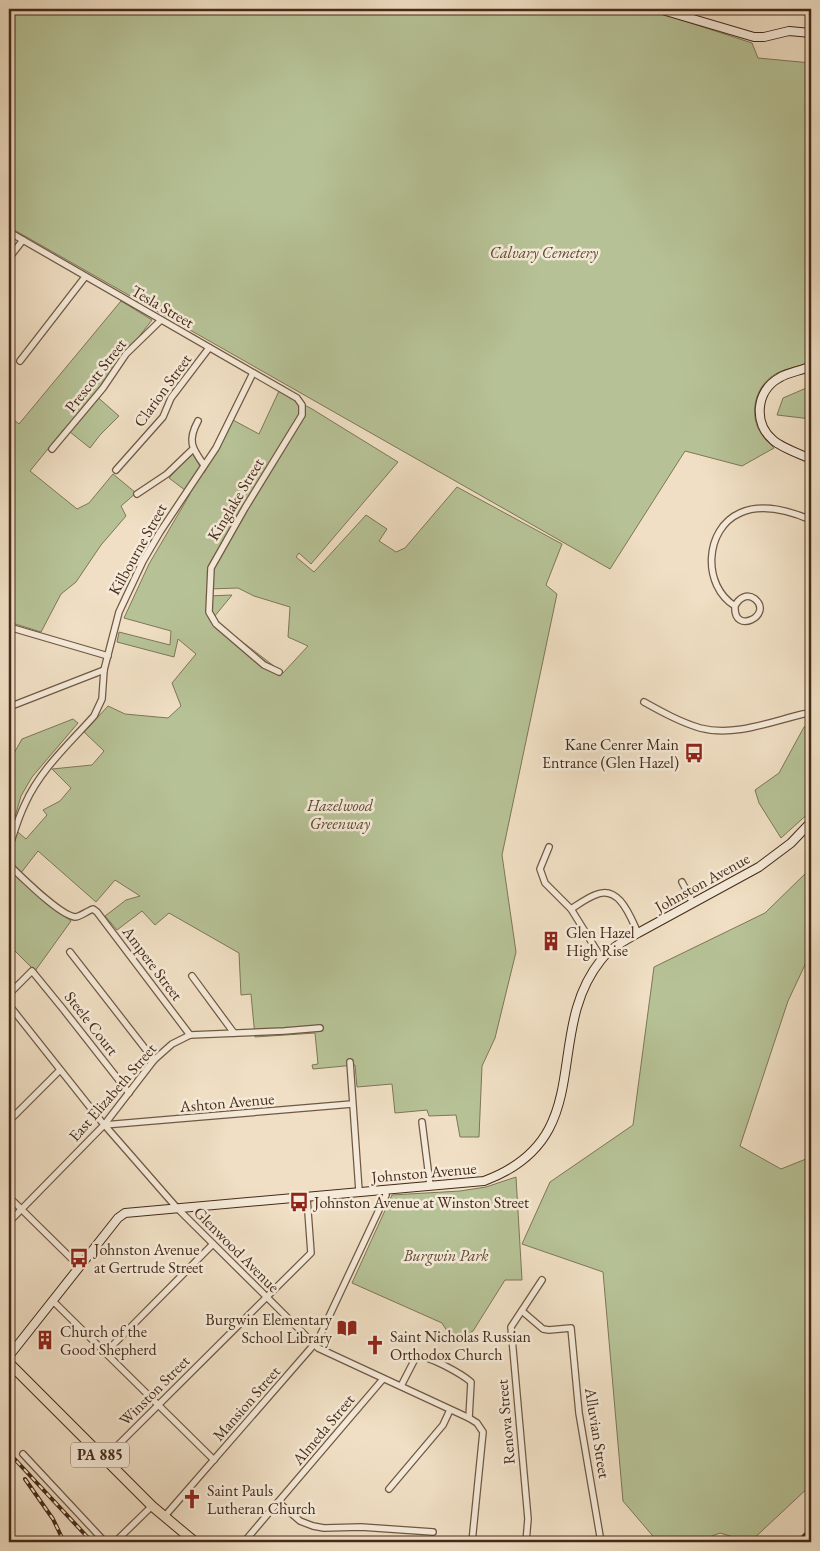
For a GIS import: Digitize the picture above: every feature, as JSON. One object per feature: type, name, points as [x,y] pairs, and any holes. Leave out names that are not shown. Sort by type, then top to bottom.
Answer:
[{"type":"main road","name":"PA 885","points":[[9,1363],[152,1506],[195,1542]]},
{"type":"street","points":[[659,9],[754,37],[764,37],[789,31],[811,33]]},
{"type":"street","name":"Tesla Street","points":[[9,232],[297,398],[302,405]]},
{"type":"street","points":[[9,258],[23,240]]},
{"type":"street","points":[[20,361],[85,277]]},
{"type":"street","name":"Prescott Street","points":[[52,449],[104,388],[126,354],[161,320]]},
{"type":"street","name":"Clarion Street","points":[[116,470],[163,417],[171,398],[209,348]]},
{"type":"street","points":[[811,366],[778,378],[766,389],[760,400],[759,415],[764,429],[774,441],[811,459]]},
{"type":"street","name":"Kilbourne Street","points":[[9,848],[25,804],[34,787],[48,767],[94,716],[99,707],[102,699],[104,670],[118,612],[143,561],[160,532],[216,448],[253,373]]},
{"type":"street","name":"Kinglake Street","points":[[279,672],[264,665],[216,624],[209,612],[211,568],[302,415],[302,405]]},
{"type":"street","points":[[198,421],[192,432],[193,448],[204,465]]},
{"type":"street","points":[[137,494],[167,474],[193,448]]},
{"type":"street","points":[[735,606],[730,603],[715,584],[711,566],[712,548],[719,533],[728,521],[741,513],[766,509],[781,510],[811,520]]},
{"type":"street","points":[[748,597],[756,600],[759,611],[756,618],[744,621],[736,614],[735,606],[740,599],[748,597]]},
{"type":"street","points":[[9,627],[108,656]]},
{"type":"street","points":[[9,707],[104,670]]},
{"type":"street","points":[[644,702],[677,720],[702,728],[728,730],[742,729],[811,713]]},
{"type":"street","name":"Johnston Avenue","points":[[9,1356],[122,1214],[484,1181],[516,1166],[531,1153],[548,1131],[558,1108],[575,1013],[584,987],[602,959],[619,944],[759,867],[791,843],[811,822]]},
{"type":"street","points":[[550,847],[544,856],[540,869],[545,883],[571,909],[602,959]]},
{"type":"street","name":"Ampere Street","points":[[9,866],[63,912],[78,917],[93,909],[190,1035]]},
{"type":"street","points":[[682,882],[693,903]]},
{"type":"street","points":[[571,909],[594,895],[602,892],[609,893],[623,903],[638,933]]},
{"type":"street","points":[[70,952],[154,1060]]},
{"type":"street","name":"Steele Court","points":[[9,994],[32,971],[64,1009],[129,1094]]},
{"type":"street","points":[[192,976],[234,1033]]},
{"type":"street","name":"Glenwood Avenue","points":[[9,1005],[104,1125],[176,1208],[314,1345],[469,1418]]},
{"type":"street","name":"East Elizabeth Street","points":[[9,1222],[104,1125],[154,1060],[172,1044],[190,1035],[320,1028]]},
{"type":"street","points":[[350,1062],[360,1191]]},
{"type":"street","points":[[9,1121],[60,1070]]},
{"type":"street","name":"Ashton Avenue","points":[[104,1125],[352,1104]]},
{"type":"street","points":[[422,1122],[430,1185]]},
{"type":"street","name":"Mansion Street","points":[[164,1517],[314,1345],[386,1195],[385,1189]]},
{"type":"street","points":[[9,1197],[79,1266]]},
{"type":"street","name":"Winston Street","points":[[104,1459],[311,1253],[307,1198]]},
{"type":"street","points":[[106,1352],[213,1244]]},
{"type":"street","name":"Renova Street","points":[[526,1542],[528,1519],[511,1327],[542,1280]]},
{"type":"street","points":[[53,1301],[214,1460]]},
{"type":"street","name":"Alluvian Street","points":[[522,1311],[543,1329],[571,1328],[579,1413],[601,1542]]},
{"type":"street","points":[[402,1386],[416,1357],[421,1356],[460,1374],[471,1382],[469,1418],[477,1423],[483,1432],[472,1542]]},
{"type":"street","name":"Almeda Street","points":[[244,1542],[383,1379]]},
{"type":"street","points":[[389,1489],[443,1425],[450,1410]]},
{"type":"street","points":[[23,1454],[104,1542]]},
{"type":"street","points":[[278,1502],[304,1524],[318,1527],[362,1527],[433,1532]]},
{"type":"street","points":[[115,1542],[152,1506]]},
{"type":"green space","name":"Calvary Cemetery","points":[[9,9],[648,9],[752,43],[758,58],[811,63],[811,362],[775,374],[761,388],[755,409],[756,423],[762,435],[774,448],[742,466],[685,451],[610,569],[9,227]]},
{"type":"green space","points":[[121,301],[152,320],[94,394],[119,416],[90,448],[65,428],[30,471],[77,509],[89,503],[113,474],[136,493],[121,506],[126,516],[101,545],[76,582],[61,594],[41,632],[9,622],[9,416],[19,424]]},
{"type":"green space","points":[[811,386],[811,419],[777,415],[783,398]]},
{"type":"green space","name":"Hazelwood Greenway","points":[[279,391],[398,462],[311,564],[299,553],[296,557],[314,572],[366,515],[387,529],[379,541],[396,552],[405,548],[457,487],[562,544],[546,585],[557,594],[502,855],[516,952],[495,1038],[482,1066],[479,1137],[460,1137],[456,1115],[429,1116],[427,1110],[395,1113],[392,1084],[357,1087],[355,1065],[313,1069],[312,1065],[318,1064],[315,1033],[255,1037],[251,994],[241,995],[239,953],[169,913],[155,925],[142,911],[117,930],[105,916],[126,900],[140,896],[115,880],[96,902],[38,851],[17,878],[71,921],[35,971],[9,945],[9,762],[22,739],[73,719],[78,723],[32,777],[21,796],[12,827],[26,839],[47,815],[43,810],[60,801],[71,788],[52,769],[92,765],[104,751],[84,732],[108,706],[125,714],[168,718],[181,706],[172,683],[196,654],[178,639],[174,657],[117,642],[119,632],[170,645],[171,631],[124,618],[149,564],[190,494],[169,478],[192,453],[204,473],[233,420],[259,434]],"holes":[[[238,588],[254,596],[290,607],[288,637],[308,646],[283,673],[223,627],[214,617],[232,595],[208,596],[208,589]]]},
{"type":"green space","points":[[811,723],[811,811],[781,838],[759,803],[755,790],[779,773],[804,727]]},
{"type":"green space","points":[[811,868],[811,952],[788,1001],[740,1146],[781,1169],[811,1157],[811,1485],[750,1542],[720,1533],[696,1542],[658,1542],[623,1501],[603,1272],[522,1244],[550,1182],[633,1125],[654,967],[765,913]]},
{"type":"green space","name":"Burgwin Park","points":[[516,1177],[522,1280],[505,1280],[473,1331],[454,1342],[442,1323],[352,1283],[392,1195],[460,1191],[486,1187]]},
{"type":"railway","points":[[9,1453],[92,1542]]},
{"type":"railway","points":[[25,1479],[53,1519],[64,1542]]},
{"type":"railway","points":[[798,1542],[811,1529]]},
{"type":"place","name":"Kane Cenrer Main Entrance (Glen Hazel)","points":[[694,753]]},
{"type":"place","name":"Glen Hazel High Rise","points":[[551,941]]},
{"type":"place","name":"Johnston Avenue at Winston Street","points":[[299,1202]]},
{"type":"place","name":"Johnston Avenue at Gertrude Street","points":[[79,1258]]},
{"type":"place","name":"Burgwin Elementary School Library","points":[[347,1328]]},
{"type":"place","name":"Church of the Good Shepherd","points":[[45,1340]]},
{"type":"place","name":"Saint Nicholas Russian Orthodox Church","points":[[375,1345]]},
{"type":"place","name":"Saint Pauls Lutheran Church","points":[[192,1499]]}]
